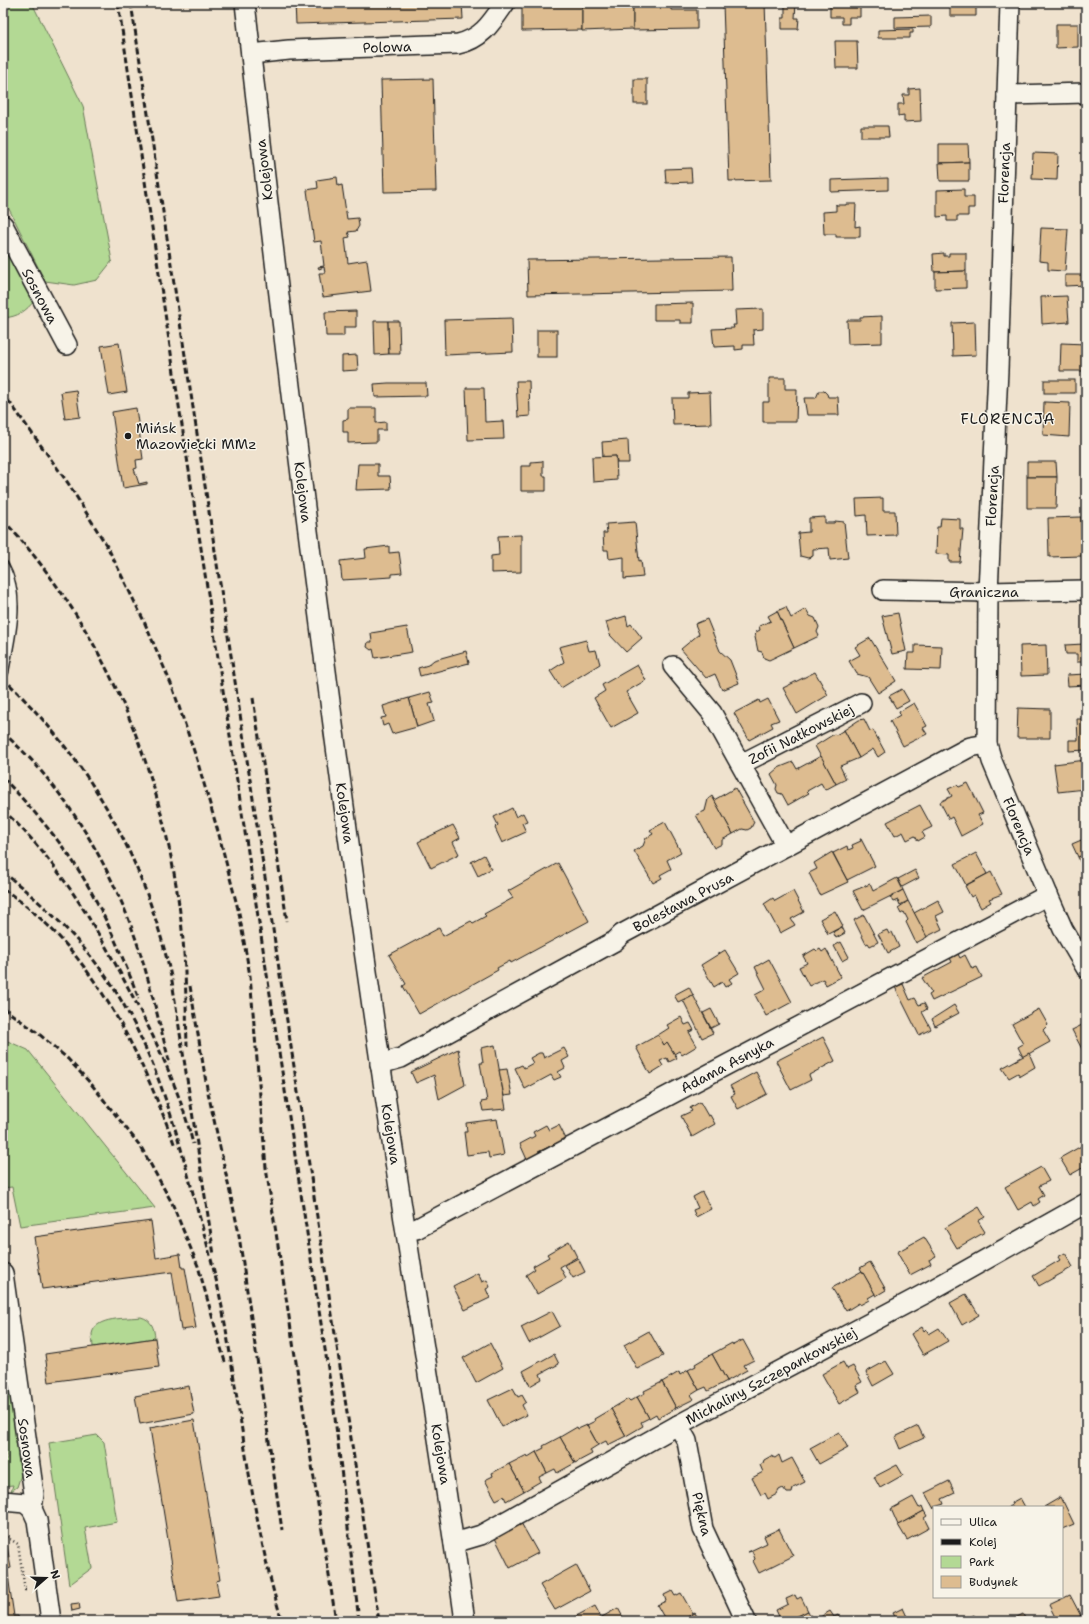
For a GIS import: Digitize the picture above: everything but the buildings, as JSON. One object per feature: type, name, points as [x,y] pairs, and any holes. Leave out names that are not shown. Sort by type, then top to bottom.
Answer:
[{"type":"street","name":"Kolejowa","points":[[245,3],[296,436],[341,788],[380,1064],[465,1621]]},
{"type":"street","name":"Polowa","points":[[251,54],[289,50],[458,44],[466,42],[482,33],[490,26],[505,3]]},
{"type":"street","name":"Florencja","points":[[1010,3],[998,370],[988,592],[987,744],[992,761],[1063,929],[1086,968]]},
{"type":"street","points":[[1007,95],[1086,93]]},
{"type":"street","name":"Sosnowa","points":[[3,225],[67,345]]},
{"type":"street","name":"Graniczna","points":[[883,590],[988,592],[1086,590]]},
{"type":"street","name":"Zofii Nałkowskiej","points":[[673,666],[712,713],[786,846]]},
{"type":"street","name":"Zofii Nałkowskiej","points":[[741,764],[861,703]]},
{"type":"street","name":"Bolesława Prusa","points":[[380,1064],[391,1062],[407,1054],[970,747],[987,744]]},
{"type":"street","name":"Adama Asnyka","points":[[406,1231],[416,1229],[1048,895]]},
{"type":"street","name":"Michaliny Szczepankowskiej","points":[[454,1543],[481,1535],[678,1425],[921,1295],[1086,1203]]},
{"type":"street","name":"Sosnowa","points":[[3,1273],[34,1494],[32,1509],[38,1520],[51,1621]]},
{"type":"street","name":"Piękna","points":[[678,1425],[687,1441],[703,1529],[746,1621]]},
{"type":"street","points":[[3,1501],[24,1503],[32,1509]]},
{"type":"lane","points":[[3,566],[10,582],[12,600],[11,624],[3,672]]},
{"type":"path","points":[[3,1535],[18,1544],[25,1590],[34,1589]]},
{"type":"green space","points":[[3,3],[32,3],[83,106],[112,261],[97,280],[74,285],[45,281],[3,197]]},
{"type":"green space","points":[[3,236],[35,300],[21,313],[3,318]]},
{"type":"green space","points":[[3,1039],[28,1050],[155,1208],[20,1226],[12,1187],[3,1188]]},
{"type":"green space","points":[[141,1317],[148,1320],[152,1325],[155,1338],[93,1347],[92,1334],[94,1328],[99,1324],[105,1321]]},
{"type":"green space","points":[[3,1345],[22,1472],[17,1487],[11,1491],[13,1485],[3,1486],[3,1469],[5,1469],[5,1461],[7,1458],[3,1438]]},
{"type":"green space","points":[[97,1435],[104,1442],[117,1522],[85,1528],[92,1568],[69,1585],[49,1443]]},
{"type":"railway","points":[[118,3],[333,1401],[359,1621]]},
{"type":"railway","points":[[131,3],[379,1621]]},
{"type":"railway","points":[[3,393],[68,483],[108,548],[143,619],[172,686],[197,760],[219,835],[239,913],[250,976],[266,1168],[336,1621]]},
{"type":"railway","points":[[3,520],[41,564],[74,612],[103,662],[128,715],[148,769],[164,825],[176,882],[184,953],[187,1046]]},
{"type":"railway","points":[[3,678],[35,711],[64,745],[89,780],[111,816],[130,854],[147,894],[161,936],[172,981],[214,1255]]},
{"type":"railway","points":[[253,698],[287,921]]},
{"type":"railway","points":[[3,732],[28,756],[54,787],[77,819],[98,853],[116,889],[138,946],[150,985],[170,1064]]},
{"type":"railway","points":[[3,778],[46,826],[81,874],[109,926],[139,999]]},
{"type":"railway","points":[[3,810],[39,848],[71,890],[98,934],[134,1000],[164,1060],[180,1101],[193,1144]]},
{"type":"railway","points":[[3,872],[51,913],[94,960],[118,995],[130,1017],[142,1040],[161,1086],[183,1158],[217,1284],[224,1318],[255,1509],[282,1621]]},
{"type":"railway","points":[[3,889],[34,913],[62,940],[87,971],[109,1004],[128,1038],[146,1074],[175,1146]]},
{"type":"railway","points":[[190,986],[207,1088],[238,1229],[282,1530]]},
{"type":"railway","points":[[3,1008],[39,1034],[68,1059],[92,1085],[141,1147],[172,1203],[198,1266],[225,1362]]},
{"type":"place","name":"Mińsk Mazowiecki MMz","points":[[128,436]]},
{"type":"district","name":"FLORENCJA","points":[[1008,419]]}]
